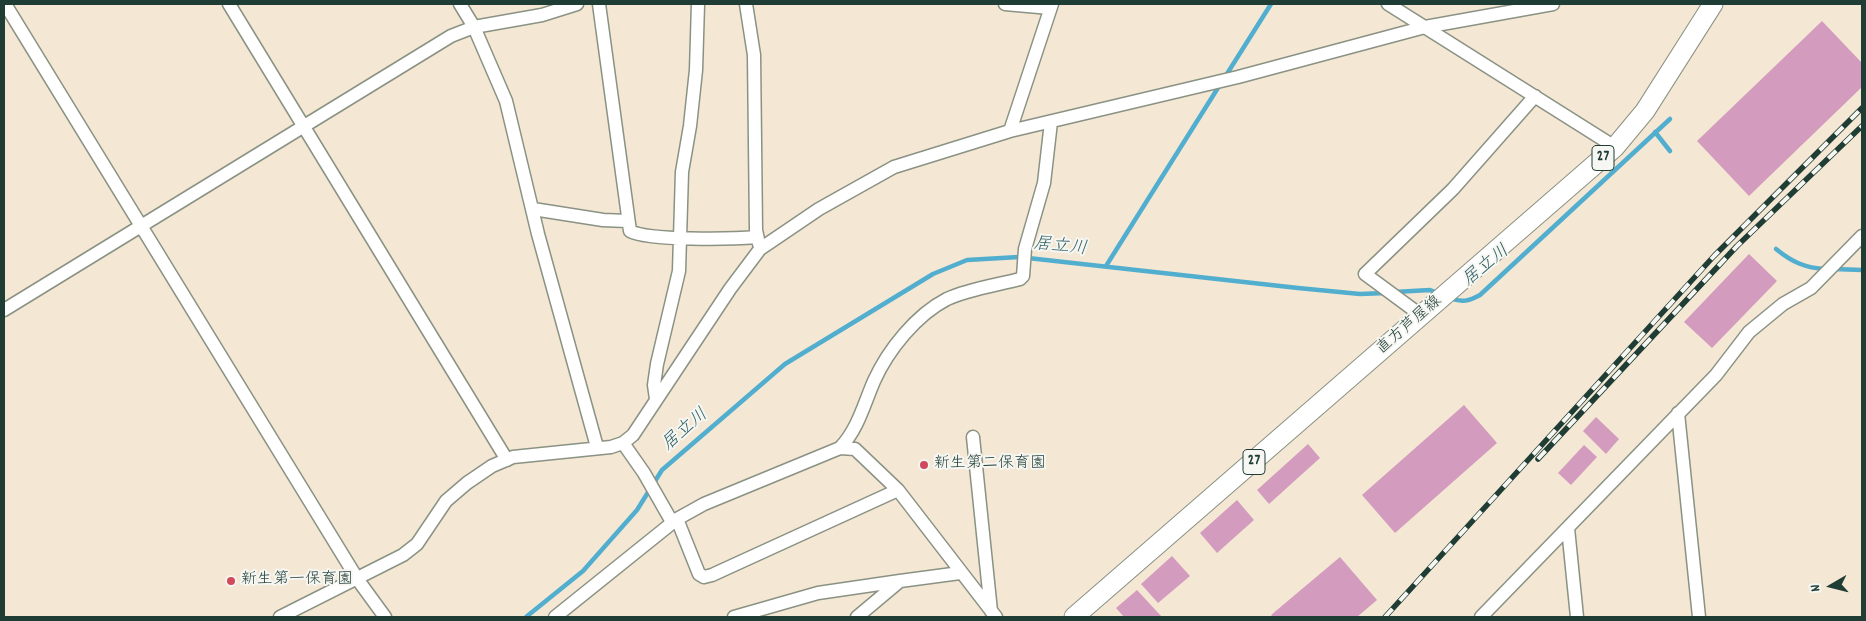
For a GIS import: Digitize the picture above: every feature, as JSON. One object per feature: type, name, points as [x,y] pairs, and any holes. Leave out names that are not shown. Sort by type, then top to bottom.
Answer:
[{"type":"main road","name":"直方芦屋線","points":[[1074,617],[1423,310],[1460,282],[1615,147],[1645,111],[1712,4]]},
{"type":"street","points":[[6,4],[358,580],[385,617]]},
{"type":"street","points":[[228,4],[507,460]]},
{"type":"street","points":[[460,4],[474,27],[506,101],[597,447]]},
{"type":"street","points":[[4,310],[451,36],[474,27],[542,15],[577,4]]},
{"type":"street","points":[[599,4],[627,221],[630,231],[636,234],[759,243]]},
{"type":"street","points":[[656,399],[654,384],[656,364],[679,270],[682,172],[690,126],[696,70],[698,4]]},
{"type":"street","points":[[746,4],[754,55],[759,243]]},
{"type":"street","points":[[1005,4],[1051,6],[1010,131]]},
{"type":"street","points":[[1388,4],[1615,147]]},
{"type":"street","points":[[280,617],[358,580],[403,555],[418,544],[446,501],[467,483],[492,466],[507,460],[611,446],[623,442],[633,434],[759,243],[894,167],[937,152],[1010,131],[1215,82],[1425,27],[1553,4]]},
{"type":"street","points":[[1423,310],[1365,274],[1453,189],[1535,96]]},
{"type":"street","points":[[555,617],[675,521],[704,504],[840,448],[850,438],[875,378],[892,350],[920,318],[947,300],[1020,279],[1044,183],[1050,122]]},
{"type":"street","points":[[533,208],[602,220],[627,221]]},
{"type":"street","points":[[1481,617],[1716,375],[1749,332],[1783,304],[1811,288],[1862,236]]},
{"type":"street","points":[[1678,413],[1699,617]]},
{"type":"street","points":[[973,437],[994,614]]},
{"type":"street","points":[[623,442],[675,521],[700,574],[704,577],[898,490]]},
{"type":"street","points":[[840,448],[855,449],[898,490],[960,573],[994,614]]},
{"type":"street","points":[[1568,528],[1578,617]]},
{"type":"street","points":[[734,617],[818,593],[960,573]]},
{"type":"street","points":[[857,617],[900,581]]},
{"type":"building","points":[[1822,21],[1862,63],[1862,87],[1749,196],[1697,141]]},
{"type":"building","points":[[1749,254],[1777,281],[1712,348],[1684,322]]},
{"type":"building","points":[[1464,405],[1497,443],[1395,533],[1362,495]]},
{"type":"building","points":[[1596,417],[1619,439],[1606,454],[1583,431]]},
{"type":"building","points":[[1308,444],[1320,458],[1269,504],[1257,490]]},
{"type":"building","points":[[1584,445],[1597,457],[1571,485],[1558,473]]},
{"type":"building","points":[[1237,500],[1254,520],[1217,553],[1200,533]]},
{"type":"building","points":[[1172,556],[1190,576],[1158,603],[1141,584]]},
{"type":"building","points":[[1340,557],[1377,600],[1357,617],[1273,617],[1271,615]]},
{"type":"building","points":[[1137,590],[1162,617],[1124,617],[1116,608]]},
{"type":"waterway","points":[[1225,77],[1271,4]]},
{"type":"waterway","points":[[1106,266],[1221,83]]},
{"type":"waterway","name":"居立川","points":[[1450,298],[1465,301],[1480,295],[1670,119]]},
{"type":"waterway","name":"居立川","points":[[1655,132],[1670,151]]},
{"type":"waterway","points":[[1776,249],[1799,264],[1826,269]]},
{"type":"waterway","name":"居立川","points":[[526,617],[583,571],[637,510],[662,470],[785,364],[933,274],[967,260],[1019,257],[1298,288],[1360,294],[1386,293]]},
{"type":"waterway","points":[[1834,269],[1862,270]]},
{"type":"waterway","name":"居立川","points":[[1394,292],[1430,290],[1438,293]]},
{"type":"railway","points":[[1385,617],[1714,256],[1862,108]]},
{"type":"railway","points":[[1538,459],[1737,246],[1862,126]]},
{"type":"place","name":"新生第二保育園","points":[[924,465]]},
{"type":"place","name":"新生第一保育園","points":[[231,581]]}]
